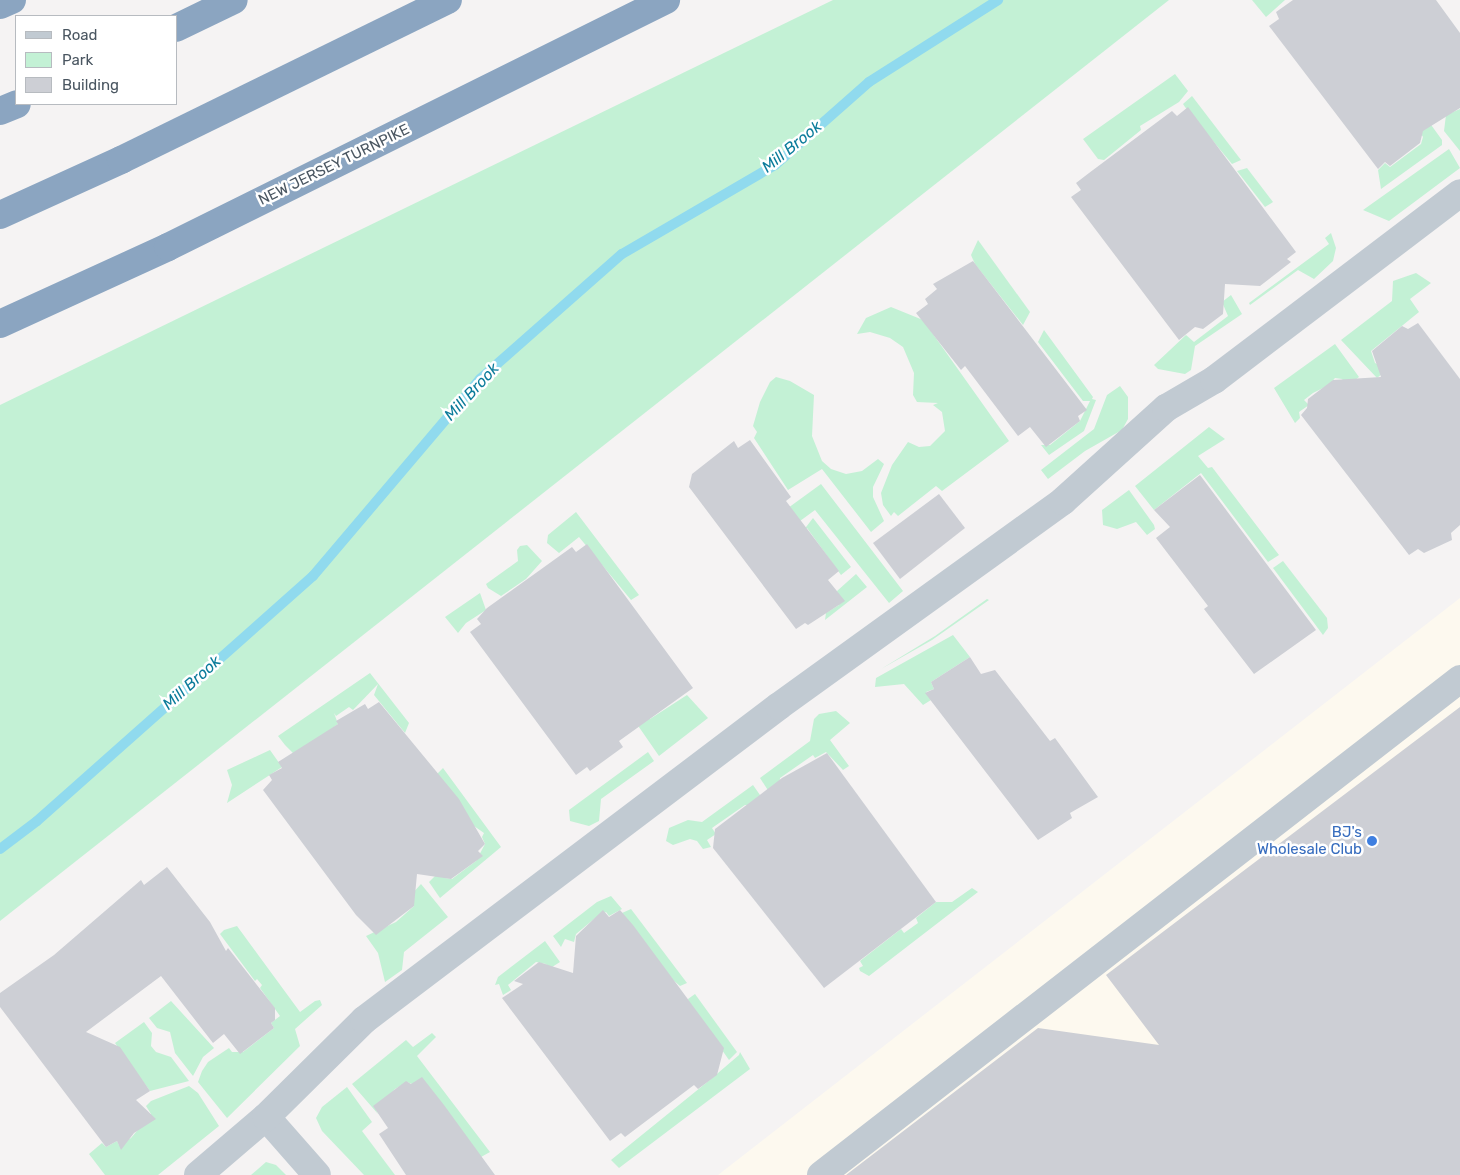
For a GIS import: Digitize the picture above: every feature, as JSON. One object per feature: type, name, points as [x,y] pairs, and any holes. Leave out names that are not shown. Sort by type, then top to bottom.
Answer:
[{"type":"highway","points":[[0,6],[12,0]]},
{"type":"highway","points":[[178,27],[234,0]]},
{"type":"highway","points":[[0,215],[121,160],[448,0]]},
{"type":"highway","name":"NEW JERSEY TURNPIKE","points":[[0,324],[194,234],[666,0]]},
{"type":"highway","points":[[0,112],[15,105]]},
{"type":"street","points":[[198,1175],[266,1117],[364,1020],[779,706],[1063,501],[1166,408],[1214,380],[1460,193]]},
{"type":"street","points":[[821,1175],[1460,678]]},
{"type":"street","points":[[266,1117],[316,1175]]},
{"type":"shaded area","points":[[1460,598],[1460,1175],[718,1175]]},
{"type":"green space","points":[[833,0],[1169,0],[0,921],[0,405]]},
{"type":"green space","points":[[1252,0],[1285,0],[1266,17]]},
{"type":"green space","points":[[1175,74],[1188,91],[1179,102],[1140,126],[1141,130],[1104,160],[1098,159],[1083,139]]},
{"type":"green space","points":[[1192,96],[1241,160],[1232,164],[1185,107],[1183,104]]},
{"type":"green space","points":[[1460,109],[1460,151],[1444,131],[1446,115]]},
{"type":"green space","points":[[1429,122],[1442,140],[1442,145],[1381,189],[1378,170],[1385,163],[1390,167],[1421,144],[1423,137],[1418,129]]},
{"type":"green space","points":[[1449,149],[1460,168],[1389,221],[1363,210]]},
{"type":"green space","points":[[1247,168],[1273,202],[1265,207],[1237,171]]},
{"type":"green space","points":[[1331,233],[1336,248],[1333,261],[1314,279],[1298,270],[1250,305],[1249,303],[1329,244],[1325,238]]},
{"type":"green space","points":[[978,240],[1030,312],[1023,325],[975,264],[971,255]]},
{"type":"green space","points":[[1416,273],[1431,283],[1410,299],[1419,312],[1371,351],[1375,363],[1388,369],[1377,378],[1341,340],[1392,301],[1393,281]]},
{"type":"green space","points":[[1231,295],[1242,314],[1195,346],[1191,370],[1185,374],[1158,369],[1154,365],[1186,335],[1194,342],[1228,316],[1222,302]]},
{"type":"green space","points":[[891,307],[923,320],[1009,441],[942,491],[936,486],[898,516],[894,512],[891,516],[883,505],[881,493],[892,465],[908,442],[919,447],[930,446],[945,431],[942,412],[933,405],[938,403],[917,402],[913,395],[914,373],[903,347],[890,338],[870,332],[857,334],[866,318]]},
{"type":"green space","points":[[1044,330],[1093,397],[1092,399],[1096,400],[1084,431],[1049,455],[1041,445],[1050,445],[1080,421],[1090,401],[1083,401],[1038,342]]},
{"type":"green space","points":[[1335,344],[1359,377],[1347,386],[1342,379],[1335,378],[1329,385],[1313,393],[1304,400],[1309,405],[1299,412],[1300,418],[1295,423],[1274,388]]},
{"type":"green space","points":[[776,377],[790,381],[814,395],[812,436],[822,461],[831,469],[846,474],[862,471],[878,459],[884,464],[873,487],[873,497],[884,521],[871,532],[822,469],[788,490],[754,438],[757,432],[753,426],[760,402],[770,382]]},
{"type":"green space","points":[[1120,386],[1128,397],[1128,419],[1122,430],[1085,451],[1048,479],[1041,470],[1094,429],[1107,395]]},
{"type":"green space","points":[[1209,427],[1225,439],[1198,456],[1208,468],[1212,467],[1279,555],[1268,562],[1201,473],[1154,510],[1135,486]]},
{"type":"green space","points":[[821,484],[903,591],[889,603],[815,510],[800,521],[788,508]]},
{"type":"green space","points":[[1129,490],[1154,525],[1155,529],[1147,535],[1136,522],[1117,529],[1103,525],[1102,510]]},
{"type":"green space","points":[[576,512],[639,595],[631,600],[579,537],[559,553],[547,543],[548,535]]},
{"type":"green space","points":[[813,518],[851,567],[841,575],[807,528],[803,531]]},
{"type":"green space","points":[[527,545],[542,561],[526,579],[501,596],[488,588],[486,584],[518,561],[517,550],[520,546]]},
{"type":"green space","points":[[1283,561],[1327,618],[1328,628],[1323,635],[1273,568]]},
{"type":"green space","points":[[856,574],[867,587],[825,620],[826,613],[839,605],[837,591]]},
{"type":"green space","points":[[480,593],[486,610],[466,623],[458,633],[445,617]]},
{"type":"green space","points":[[987,599],[989,600],[932,640],[881,669],[935,636]]},
{"type":"green space","points":[[953,635],[970,657],[931,682],[934,689],[926,692],[931,700],[923,705],[904,684],[875,687],[876,678]]},
{"type":"green space","points":[[370,673],[409,723],[405,733],[374,695],[378,684],[353,710],[349,707],[336,716],[334,713],[338,724],[295,755],[278,736]]},
{"type":"green space","points":[[687,695],[708,718],[659,756],[632,717],[650,719]]},
{"type":"green space","points":[[836,711],[850,723],[830,740],[849,766],[843,770],[826,752],[815,758],[813,755],[780,778],[778,806],[760,778],[810,741],[814,719],[819,714]]},
{"type":"green space","points":[[270,750],[282,767],[227,803],[232,785],[227,770]]},
{"type":"green space","points":[[648,752],[654,761],[601,799],[599,821],[589,826],[570,821],[569,810]]},
{"type":"green space","points":[[443,768],[501,847],[440,898],[429,882],[440,871],[445,878],[452,879],[476,861],[485,844],[482,837],[484,833],[474,826],[437,774]]},
{"type":"green space","points":[[753,785],[767,805],[745,805],[712,828],[716,834],[707,840],[711,847],[703,849],[697,841],[690,839],[673,845],[666,841],[669,828],[688,820],[702,822]]},
{"type":"green space","points":[[421,884],[448,917],[404,952],[402,970],[385,982],[378,953],[366,936],[396,922],[414,906],[411,895]]},
{"type":"green space","points":[[972,888],[978,892],[869,976],[860,971],[859,968],[863,966],[860,961],[901,929],[904,933],[918,923],[916,918],[936,902],[952,902]]},
{"type":"green space","points":[[611,896],[622,909],[609,916],[606,912],[594,919],[576,934],[574,942],[565,939],[561,947],[553,936],[597,902]]},
{"type":"green space","points":[[631,909],[687,983],[680,986],[673,980],[622,913]]},
{"type":"green space","points":[[237,926],[300,1012],[315,1001],[320,1000],[322,1005],[295,1029],[300,1046],[227,1118],[198,1082],[202,1071],[208,1062],[229,1048],[232,1052],[243,1052],[274,1028],[271,1023],[280,1016],[260,988],[262,985],[257,979],[255,981],[220,934],[224,930]]},
{"type":"green space","points":[[545,941],[560,962],[549,969],[546,964],[536,962],[508,985],[511,990],[503,995],[499,984],[495,985],[498,977]]},
{"type":"green space","points":[[695,994],[737,1052],[729,1060],[689,1003],[688,999]]},
{"type":"green space","points":[[171,1001],[214,1048],[203,1057],[193,1076],[175,1053],[170,1032],[157,1028],[149,1018]]},
{"type":"green space","points":[[144,1022],[152,1033],[151,1046],[156,1052],[171,1057],[189,1081],[150,1091],[115,1043]]},
{"type":"green space","points":[[432,1033],[436,1037],[417,1056],[490,1152],[481,1157],[412,1084],[407,1082],[395,1089],[376,1110],[378,1114],[352,1084],[406,1040],[413,1047]]},
{"type":"green space","points":[[740,1052],[750,1069],[619,1168],[611,1160],[711,1079],[739,1055]]},
{"type":"green space","points":[[189,1086],[198,1093],[219,1126],[158,1175],[105,1175],[89,1154],[102,1143],[106,1147],[117,1141],[119,1145],[131,1138],[151,1114],[146,1106],[151,1101]]},
{"type":"green space","points":[[347,1087],[372,1122],[362,1131],[395,1175],[364,1175],[322,1131],[316,1118],[322,1107]]},
{"type":"green space","points":[[266,1162],[276,1165],[286,1175],[251,1175]]},
{"type":"building","points":[[1293,0],[1436,0],[1460,33],[1460,108],[1423,131],[1420,143],[1390,166],[1385,162],[1378,169],[1269,26],[1279,19],[1276,12]]},
{"type":"building","points":[[1188,107],[1296,252],[1287,259],[1291,262],[1260,286],[1225,284],[1223,314],[1203,329],[1195,327],[1179,340],[1071,197],[1081,190],[1076,183],[1172,111],[1177,116]]},
{"type":"building","points":[[973,261],[1087,410],[1078,416],[1080,421],[1046,447],[1030,427],[1018,436],[965,366],[961,370],[916,313],[928,304],[925,299],[937,289],[933,284]]},
{"type":"building","points":[[1418,323],[1460,379],[1460,525],[1451,533],[1452,540],[1424,553],[1418,549],[1409,555],[1301,415],[1307,408],[1308,399],[1333,380],[1381,377],[1372,351],[1402,326],[1408,329]]},
{"type":"building","points":[[750,440],[791,497],[786,501],[839,571],[828,580],[845,601],[808,625],[805,623],[796,629],[689,487],[692,474],[734,441],[738,448]]},
{"type":"building","points":[[1200,475],[1316,630],[1254,674],[1204,609],[1208,606],[1156,538],[1170,527],[1154,510]]},
{"type":"building","points":[[939,494],[965,528],[900,579],[873,543]]},
{"type":"building","points":[[587,544],[693,688],[619,741],[623,747],[590,771],[587,767],[576,775],[470,632],[481,624],[477,619],[487,608],[572,547],[576,552]]},
{"type":"building","points":[[970,657],[981,674],[995,670],[1050,741],[1055,738],[1098,797],[1070,813],[1072,818],[1038,840],[925,693],[934,689],[931,682]]},
{"type":"building","points":[[379,702],[459,799],[485,844],[478,851],[483,856],[451,879],[417,874],[414,906],[376,935],[356,915],[263,790],[272,780],[269,775],[282,768],[278,762],[338,724],[336,721],[365,704],[368,709]]},
{"type":"building","name":"BJ's Wholesale Club","points":[[1460,707],[1460,1175],[846,1175],[1038,1028],[1159,1045],[1106,975]]},
{"type":"building","points":[[827,753],[936,902],[824,988],[713,848],[715,829],[782,778]]},
{"type":"building","points":[[167,867],[210,922],[226,951],[228,948],[275,1008],[275,1020],[271,1023],[274,1028],[240,1054],[224,1034],[213,1043],[161,976],[86,1032],[120,1047],[150,1091],[136,1100],[156,1119],[134,1133],[121,1150],[117,1141],[106,1147],[0,1007],[0,993],[54,955],[141,880],[144,885]]},
{"type":"building","points":[[603,910],[609,917],[620,910],[724,1048],[717,1075],[698,1089],[694,1085],[625,1137],[621,1133],[610,1141],[502,998],[523,984],[514,981],[539,962],[573,973],[576,936]]},
{"type":"building","points":[[422,1077],[495,1175],[406,1175],[379,1134],[388,1128],[373,1106],[406,1081],[411,1084]]},
{"type":"waterway","name":"Mill Brook","points":[[0,849],[37,821],[313,576],[480,379],[622,254],[775,165],[869,82],[998,0]]},
{"type":"place","name":"BJ's Wholesale Club","points":[[1372,841]]}]
